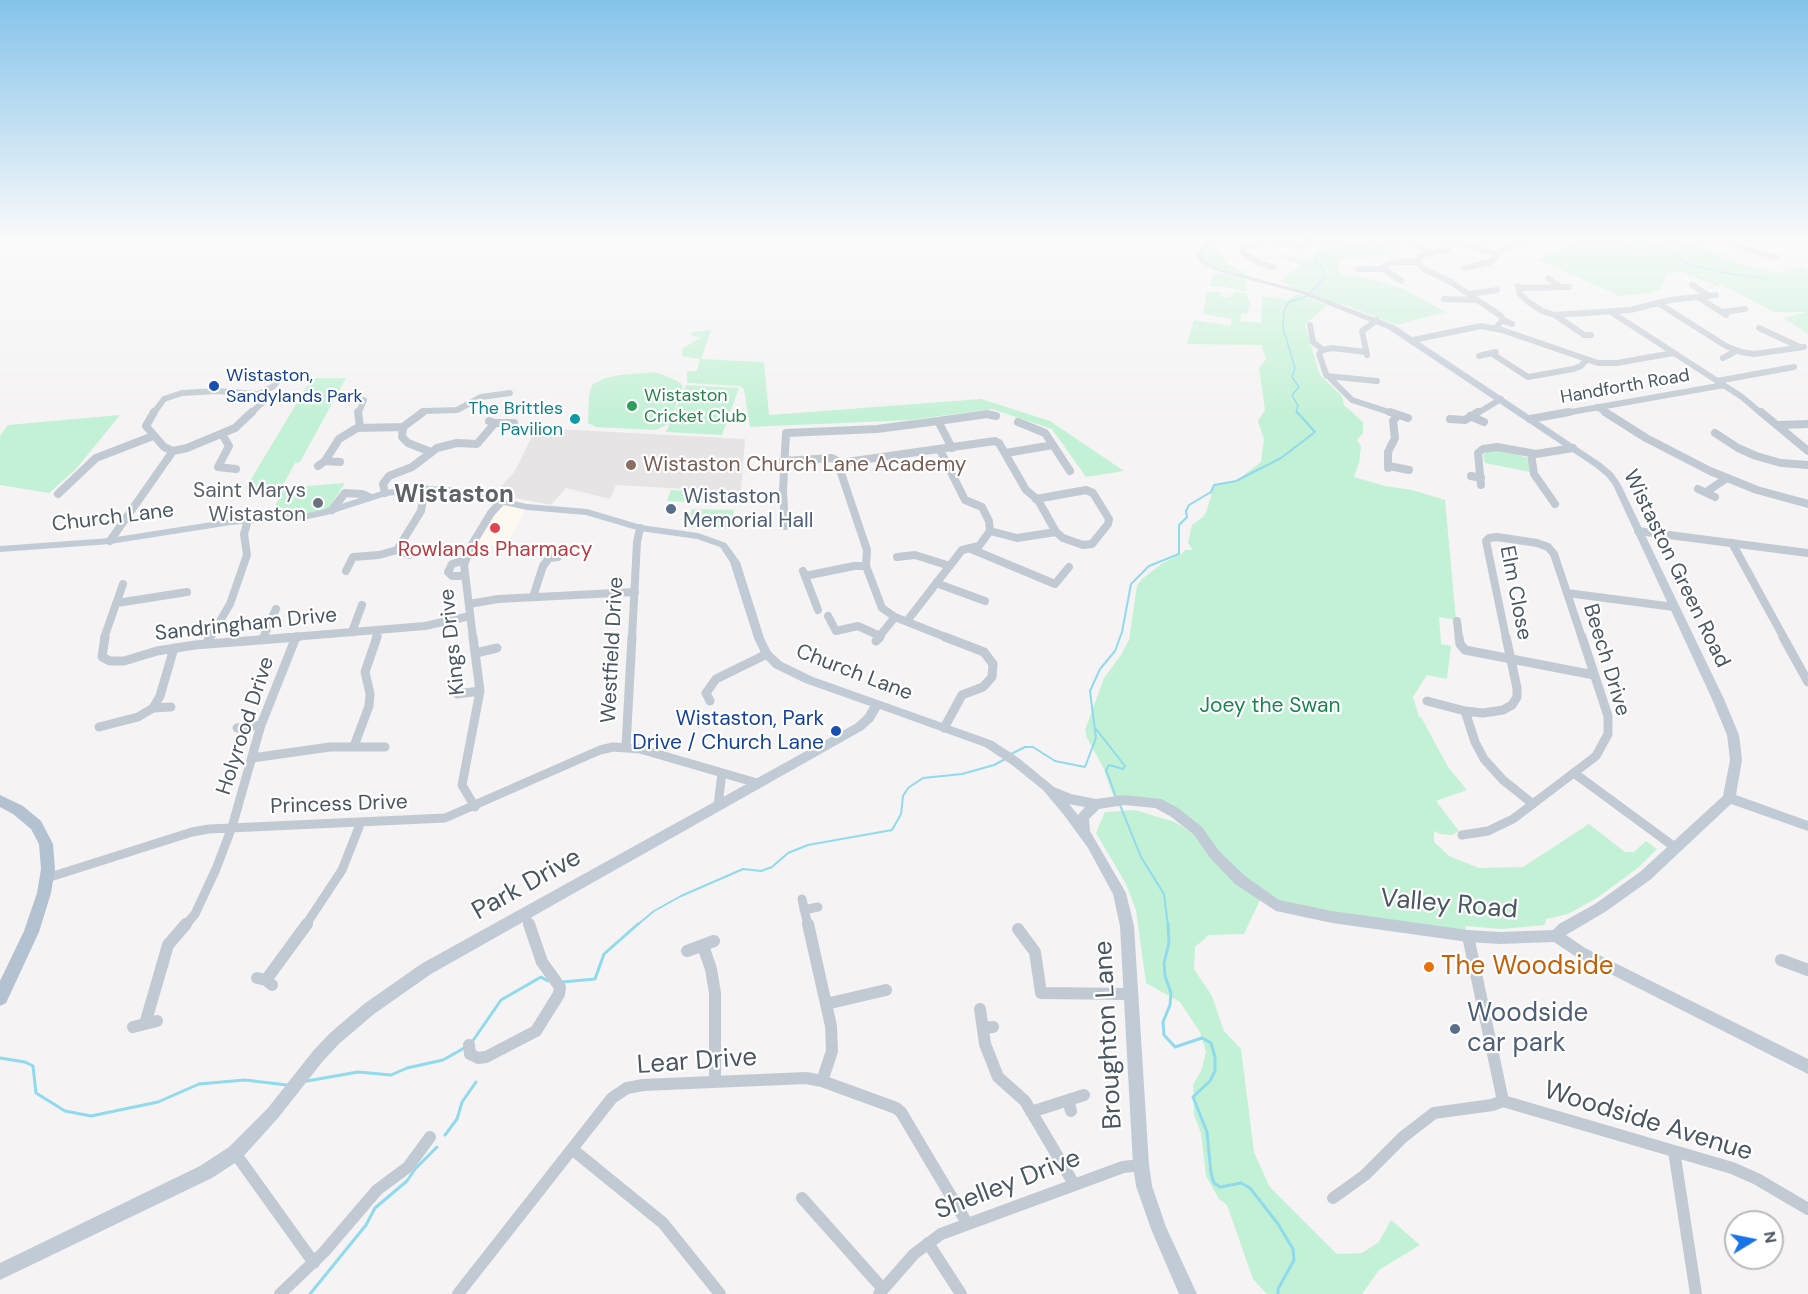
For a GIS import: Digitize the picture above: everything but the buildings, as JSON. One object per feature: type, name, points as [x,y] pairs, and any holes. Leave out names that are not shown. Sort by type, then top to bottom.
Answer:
[{"type":"main road","points":[[0,801],[28,817],[41,833],[48,857],[47,878],[31,932],[0,998]]},
{"type":"street","name":"Wistaston Green Road","points":[[1320,298],[1377,320],[1413,340],[1573,448],[1612,478],[1733,735],[1736,760],[1729,798]]},
{"type":"street","points":[[1450,298],[1478,300],[1503,320],[1512,324]]},
{"type":"street","points":[[1524,298],[1542,311],[1555,315],[1584,335],[1591,335]]},
{"type":"street","points":[[1555,315],[1611,312],[1688,298]]},
{"type":"street","points":[[1699,298],[1724,313],[1743,311]]},
{"type":"street","points":[[1658,303],[1736,351],[1754,354],[1802,347],[1766,334],[1759,328]]},
{"type":"street","points":[[1611,312],[1724,385],[1779,425],[1808,452]]},
{"type":"street","points":[[1377,320],[1362,330],[1366,353],[1336,348],[1323,350],[1319,355],[1328,376],[1354,401],[1408,418]]},
{"type":"street","points":[[1495,328],[1503,320]]},
{"type":"street","points":[[1413,340],[1474,326],[1495,328],[1586,360],[1610,363],[1673,353]]},
{"type":"street","points":[[1313,327],[1313,342],[1323,350]]},
{"type":"street","points":[[1723,358],[1736,351]]},
{"type":"street","points":[[1479,356],[1493,352],[1528,376],[1573,369],[1581,366],[1586,360]]},
{"type":"street","points":[[1717,381],[1794,367]]},
{"type":"street","points":[[1367,370],[1369,378]]},
{"type":"street","points":[[1328,376],[1369,378],[1377,381]]},
{"type":"street","points":[[259,394],[263,398],[262,403],[238,426],[173,451],[166,449],[146,428],[146,422],[159,402],[171,396],[218,391],[259,394],[274,386],[279,379]]},
{"type":"street","name":"Handforth Road","points":[[1530,419],[1724,385]]},
{"type":"street","points":[[431,452],[404,440],[401,434],[403,427],[425,408],[457,410],[481,397],[510,393]]},
{"type":"street","points":[[1450,419],[1463,421],[1501,399]]},
{"type":"street","points":[[360,427],[357,415],[367,402]]},
{"type":"street","points":[[1597,407],[1660,446],[1727,478],[1808,504]]},
{"type":"street","points":[[785,526],[784,434],[877,429],[987,414],[996,416]]},
{"type":"street","points":[[1398,415],[1393,421],[1395,438],[1388,452],[1389,467],[1408,470]]},
{"type":"street","points":[[1470,416],[1484,422]]},
{"type":"street","points":[[938,421],[952,448]]},
{"type":"street","points":[[477,444],[492,422],[513,423]]},
{"type":"street","points":[[1018,422],[1045,433],[1070,471]]},
{"type":"street","points":[[1779,425],[1808,424]]},
{"type":"street","points":[[318,466],[325,461],[339,439],[360,427],[403,427]]},
{"type":"street","points":[[1715,433],[1738,448],[1764,459],[1787,464],[1808,465]]},
{"type":"street","points":[[222,434],[229,446],[218,467],[236,469]]},
{"type":"street","points":[[57,494],[96,458],[153,436]]},
{"type":"street","points":[[783,460],[832,458],[843,464],[994,441],[999,442],[1026,490],[1036,499],[1056,532],[1063,538],[1083,545],[1092,544],[1108,524],[1109,519],[1093,493],[1086,490],[1036,499]]},
{"type":"street","points":[[385,493],[383,484],[389,476],[418,464],[431,452],[457,443],[485,445]]},
{"type":"street","points":[[1006,453],[1053,445]]},
{"type":"street","points":[[1471,476],[1481,481],[1478,456],[1483,449],[1497,447],[1531,454],[1573,448]]},
{"type":"street","points":[[907,621],[962,550],[979,546],[990,531],[989,521],[982,507],[965,500],[940,450]]},
{"type":"street","points":[[110,540],[173,451]]},
{"type":"street","points":[[1531,454],[1534,474],[1555,504]]},
{"type":"street","points":[[325,461],[340,462]]},
{"type":"street","points":[[843,464],[838,471],[867,550],[866,566],[882,608],[895,617],[984,652],[993,664],[992,677],[983,687],[962,695],[944,728]]},
{"type":"street","points":[[1715,497],[1702,491],[1727,478]]},
{"type":"street","points":[[397,550],[421,511],[425,489]]},
{"type":"street","name":"Church Lane","points":[[0,549],[110,540],[248,520],[308,516],[385,493],[425,489],[448,490],[501,502],[587,512],[640,528],[698,536],[714,541],[727,549],[735,562],[759,638],[767,654],[778,665],[794,674],[989,744],[1047,787]]},
{"type":"street","name":"Kings Drive","points":[[474,807],[462,785],[480,691],[465,576],[465,560],[491,513],[501,502]]},
{"type":"street","points":[[206,644],[230,604],[247,555],[244,534],[248,520]]},
{"type":"street","name":"Westfield Drive","points":[[640,528],[637,542],[626,746],[757,783]]},
{"type":"street","points":[[990,531],[1017,538],[1056,532]]},
{"type":"street","points":[[1638,531],[1808,553]]},
{"type":"street","name":"Elm Close","points":[[1510,659],[1486,540],[1497,537],[1538,543],[1548,547],[1554,554],[1567,592]]},
{"type":"street","points":[[1732,543],[1808,682]]},
{"type":"street","points":[[971,549],[1055,584],[1069,567]]},
{"type":"street","points":[[346,571],[351,555],[379,555],[397,550],[409,555]]},
{"type":"street","points":[[897,557],[915,555],[950,566]]},
{"type":"street","points":[[533,597],[540,571],[550,557]]},
{"type":"street","name":"Kings Drive","points":[[465,560],[452,564],[448,572],[452,576],[465,576]]},
{"type":"street","points":[[818,610],[804,574],[866,566]]},
{"type":"street","points":[[936,583],[985,601]]},
{"type":"street","name":"Sandringham Drive","points":[[123,584],[102,647],[102,657],[105,659],[124,660],[174,648],[206,644],[434,625],[470,616]]},
{"type":"street","points":[[117,603],[187,592]]},
{"type":"street","points":[[469,604],[492,599],[635,592]]},
{"type":"street","name":"Beech Drive","points":[[1462,836],[1500,826],[1574,774],[1600,752],[1609,730],[1608,717],[1567,592],[1674,607]]},
{"type":"street","points":[[352,632],[362,604]]},
{"type":"street","points":[[262,640],[277,608]]},
{"type":"street","points":[[828,616],[836,631],[858,626],[878,638],[895,617]]},
{"type":"street","points":[[1457,621],[1460,644],[1463,649],[1594,675]]},
{"type":"street","points":[[354,746],[369,706],[370,694],[365,672],[379,630]]},
{"type":"street","name":"Holyrood Drive","points":[[157,1021],[139,1025],[168,945],[199,908],[232,827],[261,725],[296,637]]},
{"type":"street","points":[[153,708],[160,696],[174,648]]},
{"type":"street","points":[[476,653],[497,648]]},
{"type":"street","points":[[710,701],[706,693],[716,679],[767,654]]},
{"type":"street","points":[[1427,701],[1465,711],[1495,712],[1507,709],[1517,697],[1510,659]]},
{"type":"street","points":[[456,694],[480,691]]},
{"type":"street","name":"Park Drive","points":[[0,1272],[206,1172],[234,1153],[288,1095],[335,1038],[369,1009],[426,969],[859,727],[869,718],[877,704]]},
{"type":"street","points":[[99,727],[138,717],[153,708],[171,707]]},
{"type":"street","points":[[1465,711],[1475,742],[1484,759],[1503,780],[1533,804]]},
{"type":"street","points":[[237,728],[261,725]]},
{"type":"street","name":"Princess Drive","points":[[47,878],[192,832],[232,827],[453,817],[600,750],[626,746]]},
{"type":"street","points":[[252,758],[310,748],[385,747]]},
{"type":"street","points":[[718,805],[722,773]]},
{"type":"street","points":[[1574,774],[1676,848]]},
{"type":"street","name":"Valley Road","points":[[1047,787],[1069,799],[1102,803],[1124,800],[1157,803],[1174,812],[1198,831],[1215,855],[1240,880],[1276,905],[1332,917],[1468,936],[1500,938],[1556,936]]},
{"type":"street","name":"Broughton Lane","points":[[1047,787],[1084,832],[1115,885],[1122,902],[1128,943],[1141,1165],[1150,1205],[1188,1294]]},
{"type":"street","points":[[1808,826],[1729,798],[1645,876],[1600,908],[1564,927],[1556,936],[1580,952],[1808,1067]]},
{"type":"street","points":[[1084,832],[1083,817],[1102,803]]},
{"type":"street","points":[[265,981],[327,896],[342,870],[361,822]]},
{"type":"street","points":[[818,907],[803,904],[826,1004],[832,1051],[822,1082]]},
{"type":"street","points":[[469,1045],[470,1054],[478,1058],[486,1057],[537,1031],[560,994],[558,983],[542,962],[525,914]]},
{"type":"street","points":[[1018,929],[1035,952],[1041,993],[1131,994]]},
{"type":"street","points":[[1333,1198],[1365,1175],[1403,1137],[1434,1113],[1492,1105],[1503,1101],[1468,936]]},
{"type":"street","points":[[687,951],[714,941]]},
{"type":"street","points":[[703,946],[711,969],[715,993],[715,1082]]},
{"type":"street","points":[[1781,960],[1808,970]]},
{"type":"street","points":[[826,1004],[886,990]]},
{"type":"street","points":[[980,1009],[988,1028],[988,1054],[998,1077],[1020,1096],[1074,1184]]},
{"type":"street","name":"Lear Drive","points":[[458,1294],[612,1098],[622,1091],[643,1085],[806,1078],[899,1110],[967,1223]]},
{"type":"street","points":[[1031,1112],[1070,1105],[1084,1095]]},
{"type":"street","name":"Woodside Avenue","points":[[1503,1101],[1748,1174],[1808,1209]]},
{"type":"street","points":[[280,1294],[314,1263],[372,1195],[408,1167],[430,1137]]},
{"type":"street","points":[[572,1149],[663,1223],[720,1294]]},
{"type":"street","points":[[1674,1151],[1696,1294]]},
{"type":"street","points":[[234,1153],[314,1263]]},
{"type":"street","name":"Shelley Drive","points":[[881,1292],[914,1254],[928,1243],[967,1223],[1123,1167],[1141,1165]]},
{"type":"street","points":[[802,1198],[881,1292]]},
{"type":"street","points":[[928,1243],[961,1294]]},
{"type":"shaded area","name":"Wistaston Church Lane Academy","points":[[536,428],[745,439],[741,492],[616,485],[610,499],[566,488],[551,505],[494,494],[515,471]]},
{"type":"shaded area","points":[[501,502],[527,507],[506,546],[471,546]]},
{"type":"green space","name":"Joey the Swan","points":[[1206,298],[1248,298],[1249,309],[1247,314],[1242,313],[1240,321],[1261,323],[1262,298],[1308,298],[1327,305],[1305,325],[1320,375],[1342,396],[1344,405],[1363,422],[1363,433],[1357,440],[1361,447],[1354,477],[1445,500],[1456,620],[1439,617],[1441,644],[1451,646],[1447,679],[1427,675],[1413,697],[1419,717],[1448,767],[1467,790],[1436,801],[1459,831],[1452,835],[1434,831],[1434,842],[1449,856],[1479,868],[1523,867],[1589,824],[1625,852],[1634,852],[1646,841],[1657,849],[1639,867],[1597,898],[1568,914],[1546,919],[1545,925],[1502,929],[1465,926],[1468,936],[1405,927],[1261,898],[1244,934],[1209,935],[1195,947],[1194,969],[1212,996],[1224,1031],[1241,1049],[1254,1152],[1269,1186],[1337,1254],[1362,1253],[1379,1242],[1391,1220],[1420,1245],[1379,1270],[1362,1294],[1267,1294],[1253,1279],[1227,1205],[1219,1199],[1206,1176],[1201,1133],[1194,1115],[1193,1085],[1201,1071],[1206,1052],[1200,1032],[1180,1002],[1146,983],[1136,910],[1126,884],[1096,833],[1105,812],[1135,810],[1175,822],[1200,839],[1174,812],[1114,798],[1103,767],[1085,730],[1104,678],[1129,640],[1137,586],[1142,579],[1163,563],[1182,554],[1185,550],[1193,550],[1188,543],[1192,525],[1203,517],[1207,510],[1214,485],[1236,481],[1261,462],[1264,439],[1258,421],[1265,410],[1259,368],[1266,359],[1261,345],[1187,344],[1194,320],[1230,326],[1232,319],[1203,314]]},
{"type":"green space","points":[[1317,298],[1421,298],[1445,312],[1397,325],[1342,304],[1339,306]]},
{"type":"green space","points":[[1748,298],[1808,298],[1808,334],[1783,318],[1806,312],[1774,312]]},
{"type":"green space","points":[[711,330],[701,359],[764,362],[769,415],[981,399],[1050,421],[1124,471],[1086,477],[1052,429],[992,409],[910,420],[750,427],[744,389],[739,386],[687,383],[687,371],[697,371],[700,359],[682,356],[682,349],[701,337],[691,336],[692,332]]},
{"type":"green space","name":"Wistaston Cricket Club","points":[[656,372],[678,381],[683,386],[669,424],[655,430],[596,427],[588,423],[589,396],[592,385],[605,378]]},
{"type":"green space","points":[[312,378],[346,378],[300,462],[295,463],[282,487],[245,489]]},
{"type":"green space","points":[[686,385],[739,388],[722,435],[666,432]]},
{"type":"green space","points":[[120,415],[76,469],[49,493],[0,485],[0,436],[8,425]]},
{"type":"green space","points":[[1505,450],[1527,458],[1530,472],[1485,463],[1483,456],[1487,451]]},
{"type":"green space","points":[[345,483],[329,508],[308,515],[269,516],[285,488]]},
{"type":"green space","points":[[671,490],[741,494],[738,504],[667,501]]},
{"type":"green space","points":[[692,509],[734,510],[729,529],[686,527]]},
{"type":"waterway","points":[[1298,414],[1296,411],[1298,406],[1292,395],[1299,387],[1292,377],[1295,368],[1283,328],[1284,310],[1289,302],[1300,298]]},
{"type":"waterway","points":[[1011,754],[1025,747],[1033,747],[1055,761],[1085,767],[1096,738],[1090,691],[1100,669],[1115,651],[1122,632],[1131,584],[1149,566],[1179,554],[1179,525],[1187,517],[1186,511],[1189,505],[1211,492],[1214,485],[1236,481],[1281,458],[1315,432],[1297,412]]},
{"type":"waterway","points":[[1096,729],[1125,766],[1123,769],[1109,765],[1106,770],[1116,797]]},
{"type":"waterway","points":[[636,926],[654,911],[681,896],[743,869],[761,871],[772,867],[788,853],[808,845],[892,830],[901,814],[903,796],[908,788],[923,778],[962,774],[994,765],[1007,758]]},
{"type":"waterway","points":[[1120,805],[1141,857],[1164,894],[1168,926]]},
{"type":"waterway","points":[[562,982],[595,979],[604,954],[638,924]]},
{"type":"waterway","points":[[1168,924],[1169,943],[1164,963],[1165,976],[1171,993],[1170,1005],[1163,1022],[1164,1035],[1175,1047],[1202,1038],[1211,1043],[1215,1057],[1215,1071],[1210,1081],[1193,1097],[1207,1132],[1211,1173],[1214,1183],[1220,1187],[1241,1183],[1250,1188],[1278,1224],[1293,1249],[1294,1260],[1278,1289],[1278,1294]]},
{"type":"waterway","points":[[472,1042],[501,1000],[541,977],[548,981]]},
{"type":"waterway","points":[[307,1081],[358,1072],[391,1075],[407,1068],[443,1060],[466,1047]]},
{"type":"waterway","points":[[0,1058],[25,1062],[33,1066],[36,1093],[65,1111],[91,1116],[158,1102],[199,1084],[245,1080],[287,1085]]},
{"type":"waterway","points":[[445,1135],[457,1119],[462,1102],[476,1082]]},
{"type":"waterway","points":[[310,1294],[366,1225],[375,1208],[407,1181],[415,1169],[437,1147]]},
{"type":"place","name":"Wistaston, Sandylands Park","points":[[214,386]]},
{"type":"place","name":"Wistaston Cricket Club","points":[[632,406]]},
{"type":"place","name":"The Brittles Pavilion","points":[[575,419]]},
{"type":"place","name":"Wistaston Church Lane Academy","points":[[631,465]]},
{"type":"place","name":"Saint Marys Wistaston","points":[[318,503]]},
{"type":"place","name":"Wistaston Memorial Hall","points":[[671,509]]},
{"type":"place","name":"Rowlands Pharmacy","points":[[495,528]]},
{"type":"place","name":"Wistaston, Park Drive / Church Lane","points":[[836,731]]},
{"type":"place","name":"The Woodside","points":[[1429,967]]},
{"type":"place","name":"Woodside car park","points":[[1455,1029]]},
{"type":"district","name":"Wistaston","points":[[454,496]]}]
